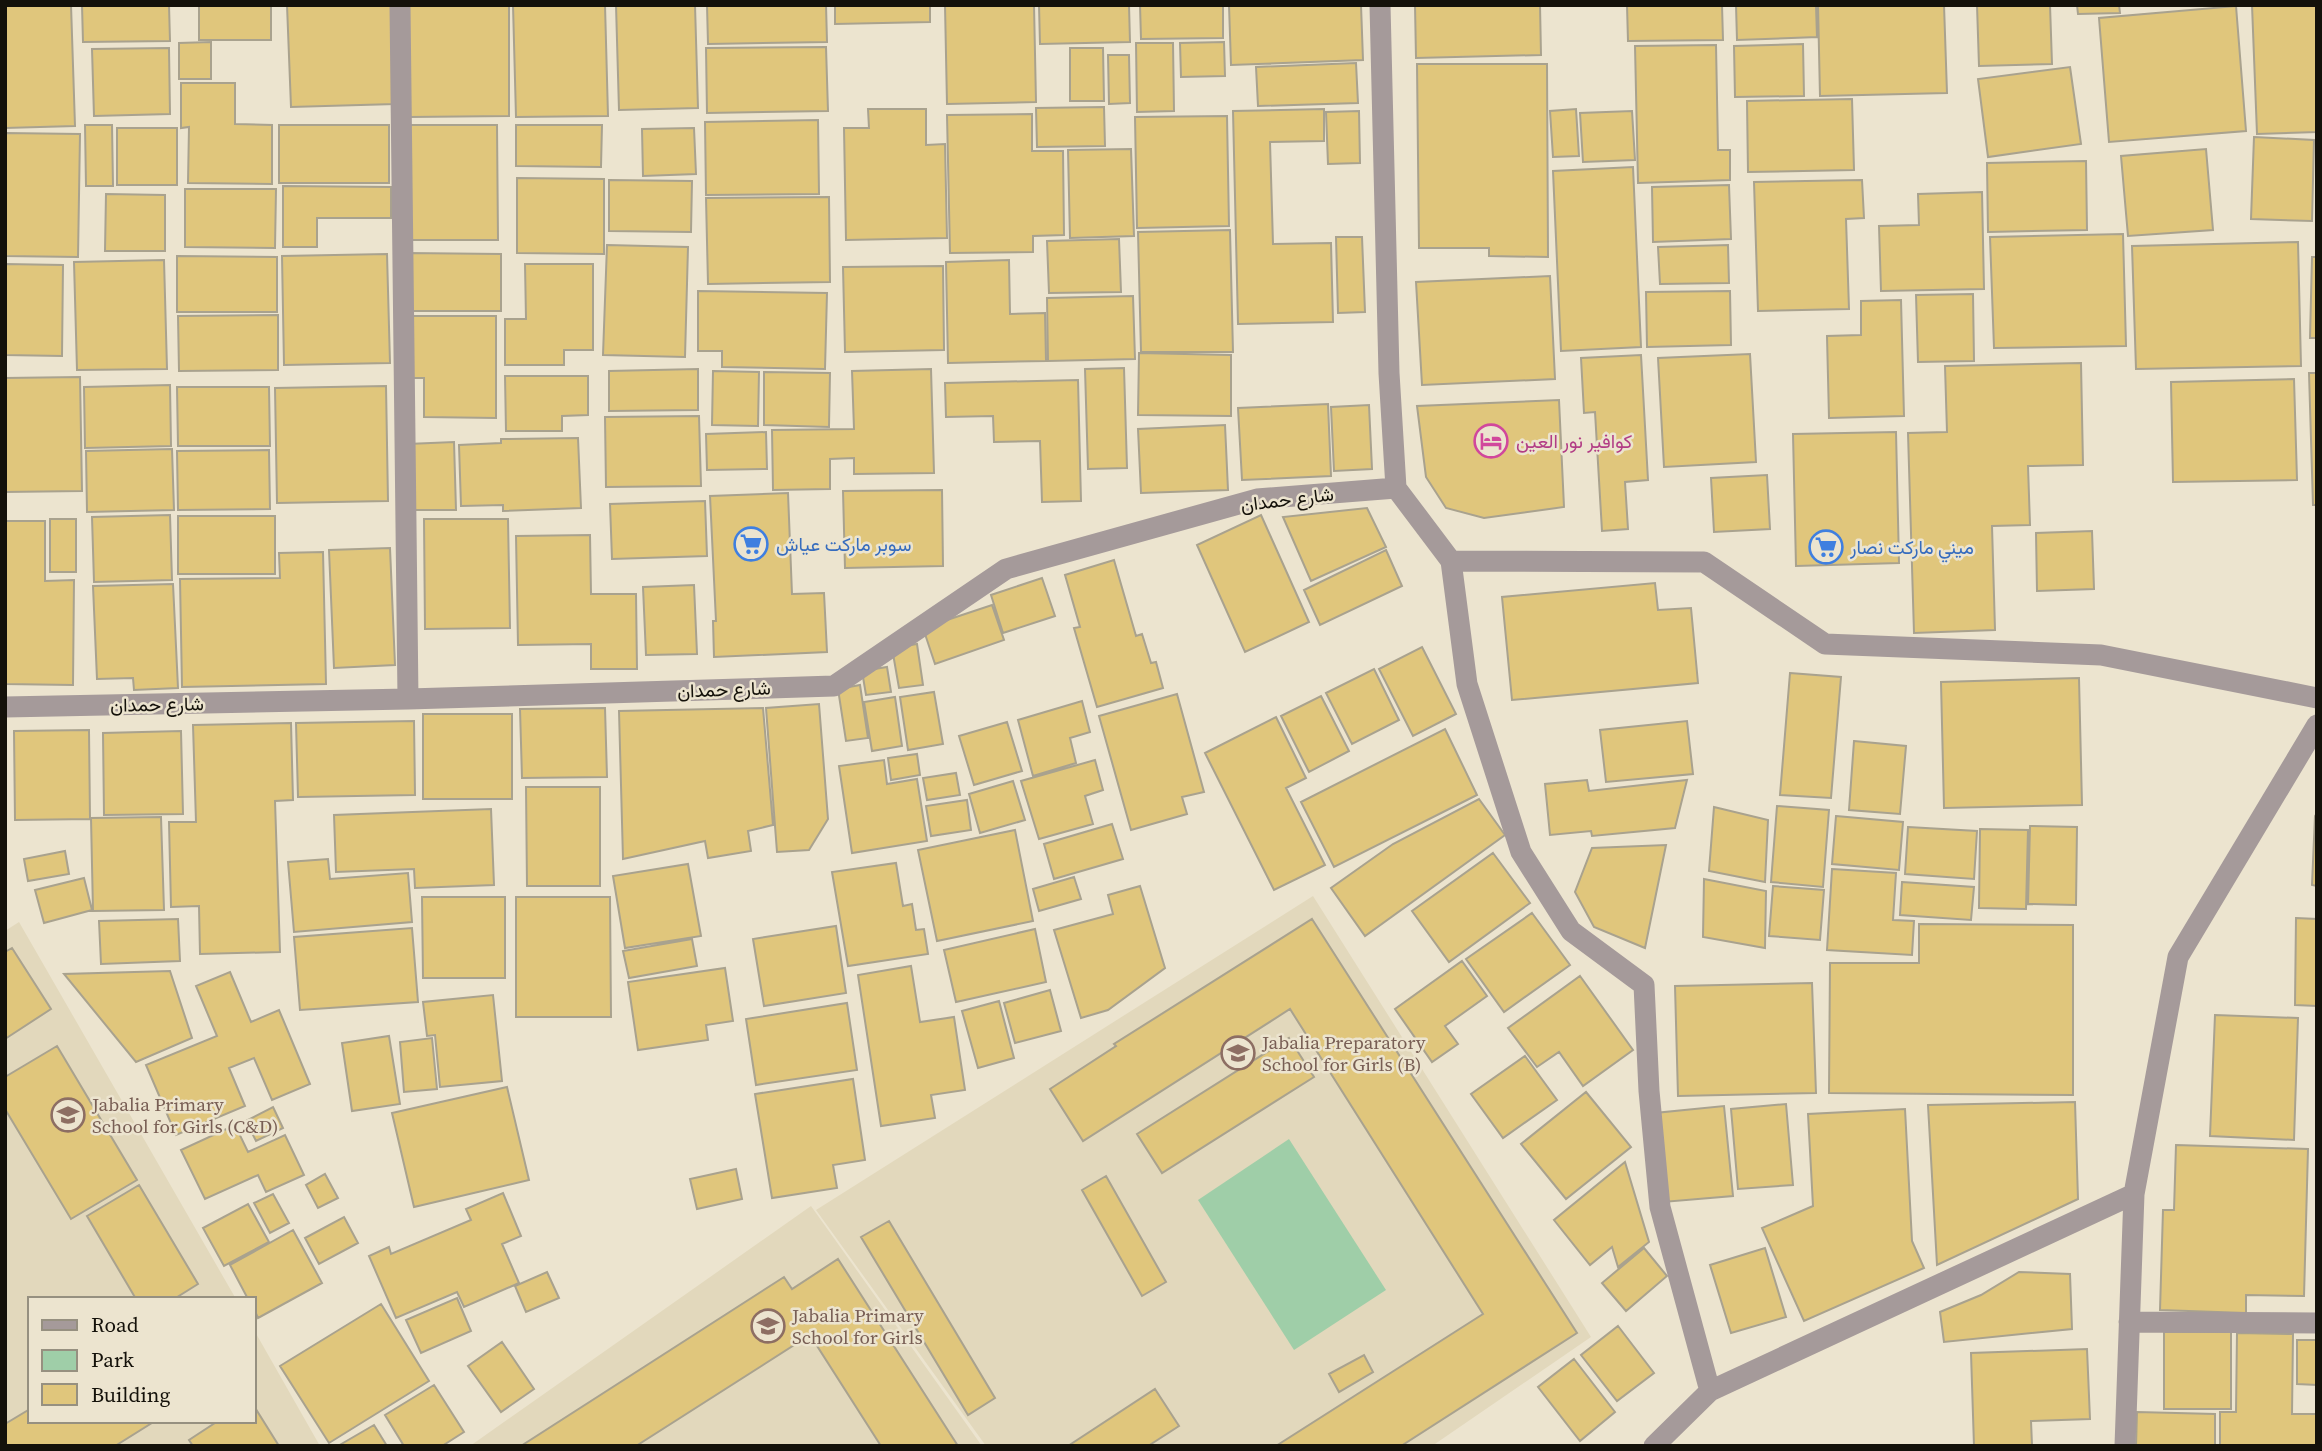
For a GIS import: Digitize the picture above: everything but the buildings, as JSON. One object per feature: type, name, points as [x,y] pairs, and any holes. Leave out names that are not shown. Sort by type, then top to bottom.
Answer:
[{"type":"street","points":[[400,5],[408,698]]},
{"type":"street","points":[[1380,5],[1388,359],[1396,488],[1451,561],[1467,684],[1521,852],[1571,931],[1644,985],[1649,1091],[1660,1207],[1710,1391]]},
{"type":"street","name":"شارع حمدان","points":[[5,706],[834,686],[1006,569],[1257,499],[1396,488]]},
{"type":"street","points":[[1451,561],[1704,562],[1825,644],[2101,655],[2317,698]]},
{"type":"street","points":[[2125,1446],[2134,1194],[2179,957],[2317,725]]},
{"type":"street","points":[[1654,1446],[1710,1391],[2134,1194]]},
{"type":"street","points":[[2129,1322],[2317,1323]]},
{"type":"shaded area","name":"Jabalia Preparatory School for Girls (B)","points":[[1313,896],[1591,1337],[1432,1446],[986,1446],[816,1210]]},
{"type":"shaded area","name":"Jabalia Primary School for Girls (C&D)","points":[[19,922],[235,1297],[28,1297],[28,1423],[256,1423],[256,1334],[320,1446],[5,1446],[5,931]]},
{"type":"shaded area","name":"Jabalia Primary School for Girls","points":[[811,1206],[982,1446],[470,1446]]},
{"type":"green space","points":[[1289,1139],[1386,1290],[1294,1350],[1198,1200]]},
{"type":"place","name":"كوافير نور العين","points":[[1491,441]]},
{"type":"place","name":"سوبر ماركت عياش","points":[[751,544]]},
{"type":"place","name":"ميني ماركت نصار","points":[[1826,547]]},
{"type":"place","name":"Jabalia Preparatory School for Girls (B)","points":[[1238,1053]]},
{"type":"place","name":"Jabalia Primary School for Girls (C&D)","points":[[68,1115]]},
{"type":"place","name":"Jabalia Primary School for Girls","points":[[768,1326]]}]
